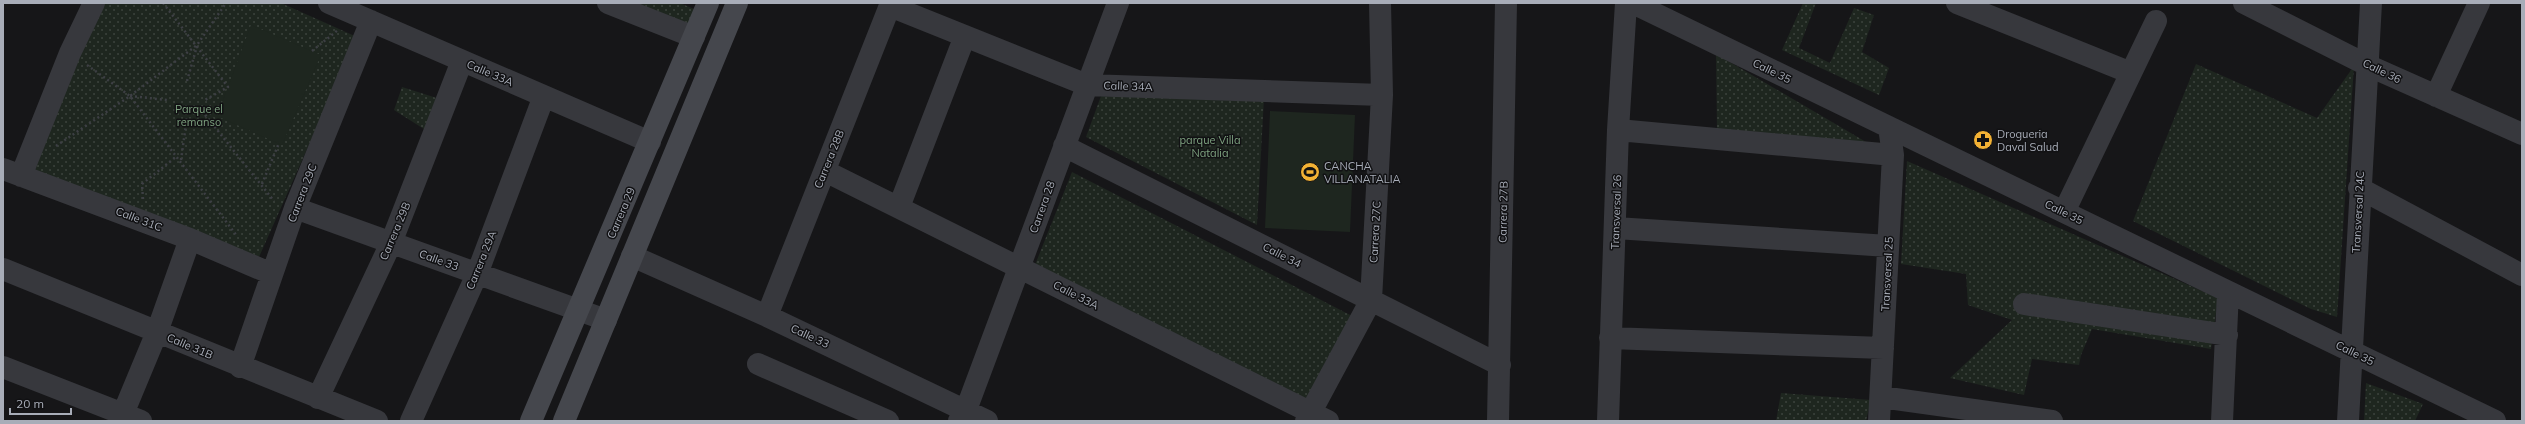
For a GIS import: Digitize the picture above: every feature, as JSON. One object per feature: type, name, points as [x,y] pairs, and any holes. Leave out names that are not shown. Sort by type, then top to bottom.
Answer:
[{"type":"main road","name":"Carrera 29","points":[[531,421],[579,311],[708,3]]},
{"type":"main road","points":[[564,421],[737,3]]},
{"type":"street","points":[[12,172],[94,3]]},
{"type":"street","name":"Calle 33A","points":[[329,3],[650,142]]},
{"type":"street","points":[[608,3],[694,37]]},
{"type":"street","name":"Carrera 28","points":[[962,416],[1118,3]]},
{"type":"street","name":"Carrera 27C","points":[[1314,418],[1371,300],[1382,95],[1380,3]]},
{"type":"street","name":"Carrera 27B","points":[[1498,421],[1506,3]]},
{"type":"street","name":"Transversal 26","points":[[1608,421],[1610,338],[1616,228],[1618,130],[1626,3]]},
{"type":"street","name":"Calle 35","points":[[1632,3],[1659,8],[1889,127],[2495,421]]},
{"type":"street","points":[[1957,3],[2130,73]]},
{"type":"street","name":"Calle 36","points":[[2244,3],[2367,65],[2522,134]]},
{"type":"street","name":"Transversal 24C","points":[[2348,421],[2350,351],[2371,3]]},
{"type":"street","points":[[2436,96],[2480,3]]},
{"type":"street","name":"Calle 34A","points":[[891,4],[965,36],[1087,85],[1382,95]]},
{"type":"street","name":"Carrera 28B","points":[[767,316],[891,4]]},
{"type":"street","name":"Carrera 29C","points":[[240,367],[363,18]]},
{"type":"street","points":[[2064,212],[2156,21]]},
{"type":"street","points":[[899,208],[965,36]]},
{"type":"street","name":"Carrera 29B","points":[[318,398],[391,243],[462,61]]},
{"type":"street","name":"Carrera 29A","points":[[411,421],[477,274],[544,96]]},
{"type":"street","name":"Transversal 25","points":[[1879,421],[1893,155],[1889,127]]},
{"type":"street","points":[[1618,130],[1893,155]]},
{"type":"street","name":"Calle 34","points":[[1064,146],[1500,365]]},
{"type":"street","name":"Calle 33A","points":[[825,171],[1019,267],[1314,418]]},
{"type":"street","name":"Calle 31C","points":[[12,172],[190,239],[272,274]]},
{"type":"street","points":[[2359,188],[2522,275]]},
{"type":"street","name":"Calle 33","points":[[293,215],[391,243],[606,320]]},
{"type":"street","points":[[1616,228],[1888,246]]},
{"type":"street","points":[[3,367],[128,418],[190,239]]},
{"type":"street","name":"Calle 33","points":[[632,256],[767,316],[962,416],[987,421]]},
{"type":"street","name":"Calle 31B","points":[[3,269],[240,367],[377,421]]},
{"type":"street","points":[[2222,421],[2228,292]]},
{"type":"street","points":[[2024,304],[2227,335]]},
{"type":"street","points":[[1610,338],[1883,348]]},
{"type":"street","points":[[758,364],[888,421]]},
{"type":"street","points":[[1880,397],[2052,421]]},
{"type":"path","points":[[163,3],[228,87],[205,100]]},
{"type":"path","points":[[50,150],[130,96],[197,45],[226,3]]},
{"type":"path","points":[[312,51],[363,18]]},
{"type":"path","points":[[187,81],[197,45]]},
{"type":"path","points":[[70,53],[130,96],[181,160],[241,240]]},
{"type":"path","points":[[130,96],[166,100]]},
{"type":"path","points":[[202,111],[262,184],[293,215]]},
{"type":"path","points":[[181,160],[187,118]]},
{"type":"path","points":[[262,184],[279,143]]},
{"type":"path","points":[[145,222],[142,184],[177,156]]},
{"type":"green space","name":"Parque el remanso","points":[[98,3],[281,3],[357,37],[259,257],[24,167]]},
{"type":"green space","points":[[629,3],[680,3],[694,9],[690,31]]},
{"type":"green space","points":[[1803,3],[1816,3],[1799,48],[1830,63],[1854,8],[1874,15],[1862,52],[1889,68],[1879,95],[1782,50]]},
{"type":"green space","points":[[251,25],[321,55],[282,145],[217,116]]},
{"type":"green space","points":[[1716,54],[1878,149],[1717,131]]},
{"type":"green space","points":[[2196,64],[2317,118],[2354,66],[2337,317],[2311,309],[2133,221]]},
{"type":"green space","points":[[402,87],[440,99],[427,131],[394,110]]},
{"type":"green space","name":"parque Villa Natalia","points":[[1101,96],[1264,98],[1257,225],[1086,137]]},
{"type":"green space","name":"CANCHA VILLANATALIA","points":[[1270,111],[1355,115],[1350,232],[1265,228]]},
{"type":"green space","points":[[1907,161],[2218,298],[2211,349],[2092,329],[2081,355],[2079,365],[2032,359],[2024,395],[1950,378],[2012,320],[1968,305],[1966,274],[1901,264]]},
{"type":"green space","points":[[1072,172],[1356,318],[1312,410],[1029,280]]},
{"type":"green space","points":[[2366,383],[2423,404],[2415,421],[2364,421]]},
{"type":"green space","points":[[1781,393],[1871,400],[1866,421],[1776,421]]},
{"type":"place","name":"Drogueria Daval Salud","points":[[1983,140]]},
{"type":"place","name":"CANCHA VILLANATALIA","points":[[1310,172]]}]
